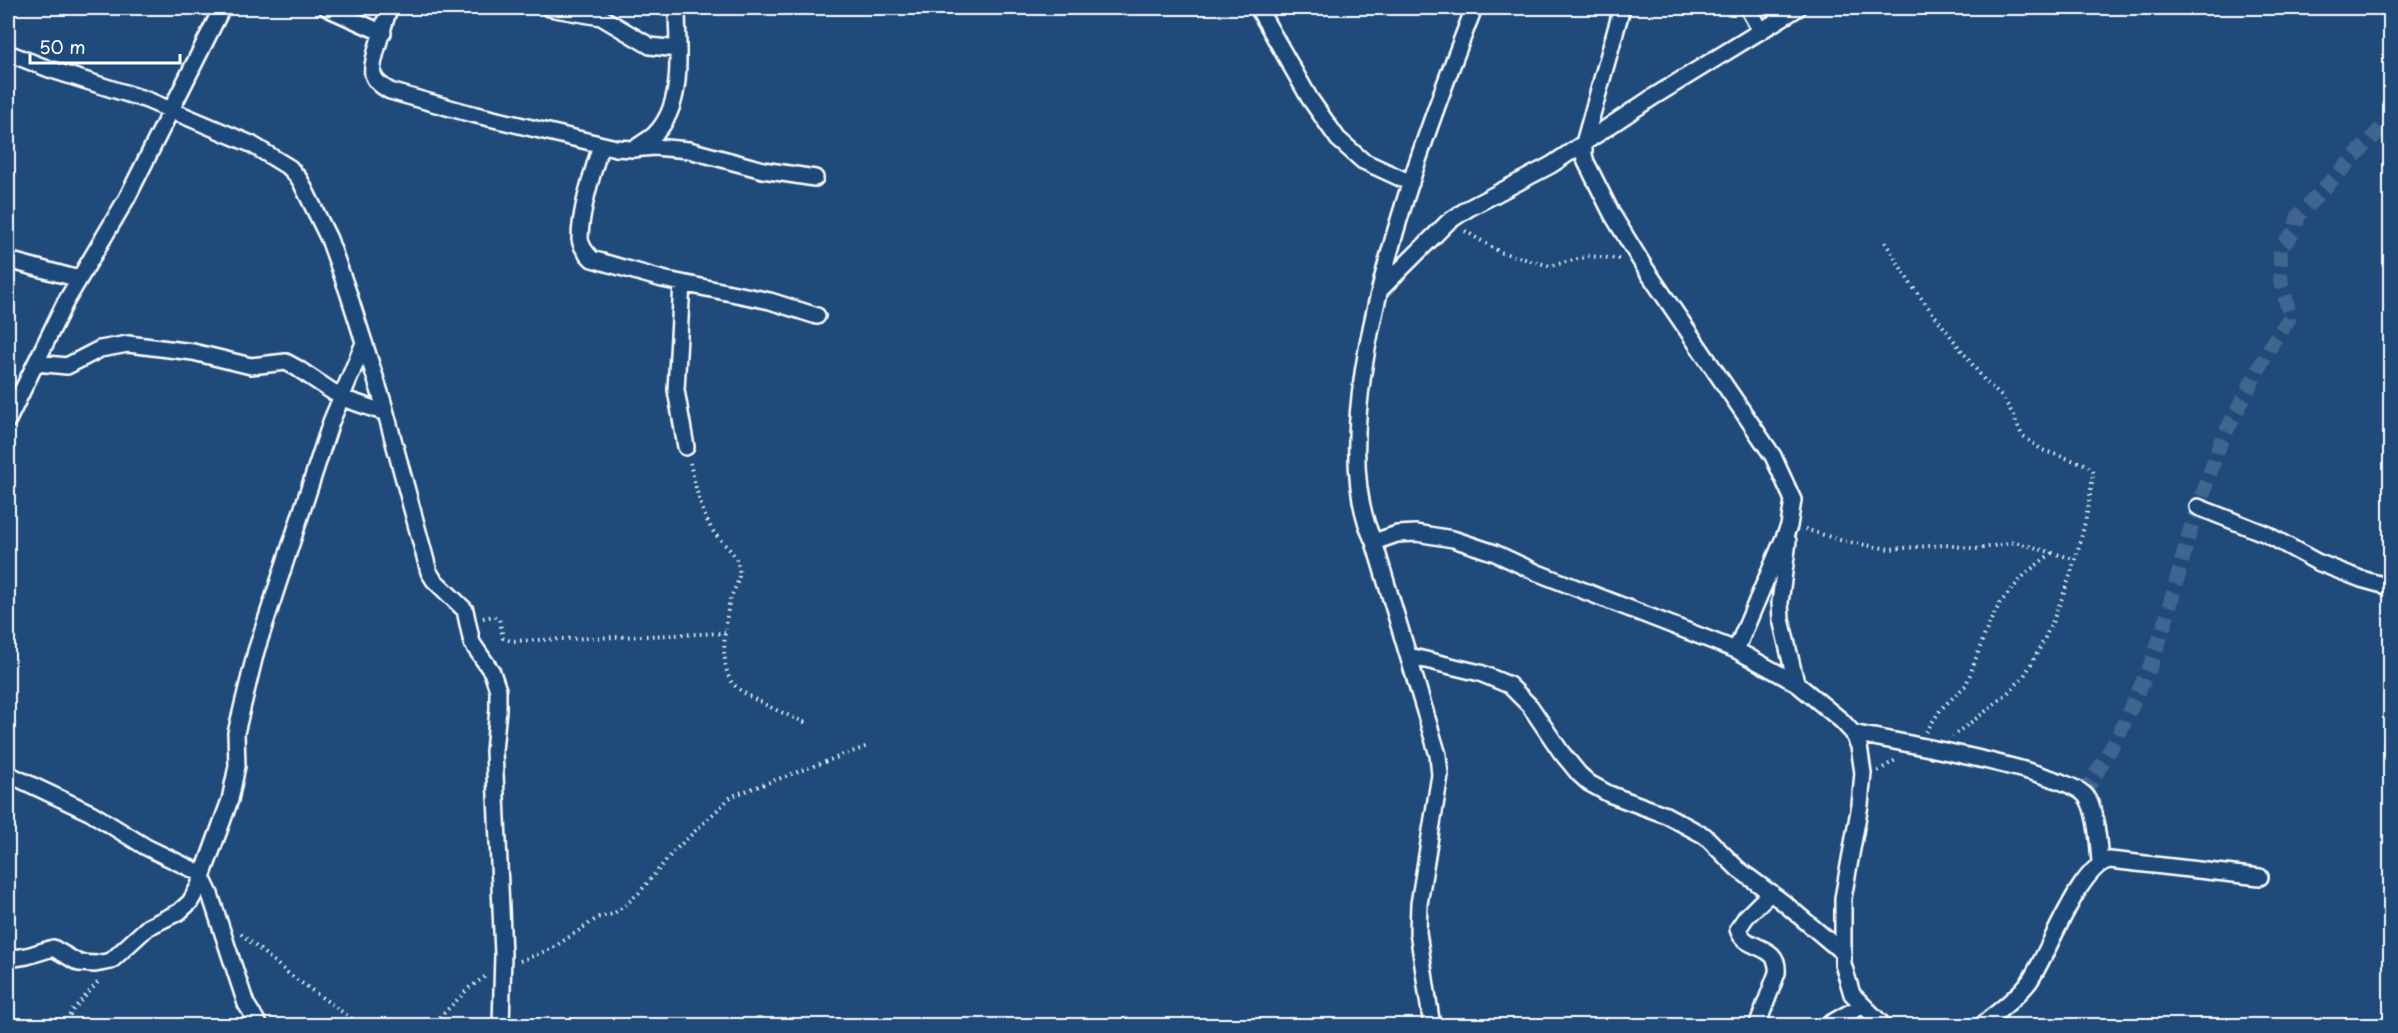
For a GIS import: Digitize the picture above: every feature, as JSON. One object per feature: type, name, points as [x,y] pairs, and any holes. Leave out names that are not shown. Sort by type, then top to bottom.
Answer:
[{"type":"street","points":[[8,420],[79,279],[127,198],[222,8]]},
{"type":"street","points":[[327,8],[383,33]]},
{"type":"street","points":[[388,8],[375,57],[373,74],[381,85],[390,91],[468,113],[601,145],[633,149],[654,147],[689,150],[763,171],[815,178]]},
{"type":"street","points":[[549,8],[601,16],[650,46],[678,49]]},
{"type":"street","points":[[633,149],[655,135],[668,116],[677,74],[677,8]]},
{"type":"street","points":[[1258,8],[1310,99],[1338,139],[1363,161],[1410,183]]},
{"type":"street","points":[[1432,1026],[1418,932],[1419,904],[1440,775],[1438,755],[1374,542],[1366,525],[1359,494],[1358,420],[1372,329],[1410,183],[1423,141],[1474,8]]},
{"type":"street","points":[[1622,8],[1584,143],[1584,155],[1596,184],[1642,263],[1687,333],[1773,456],[1793,500],[1780,603],[1781,619],[1796,683]]},
{"type":"street","points":[[1748,8],[1761,31]]},
{"type":"street","points":[[1382,288],[1448,222],[1469,207],[1551,165],[1653,97],[1798,8]]},
{"type":"street","points":[[8,52],[171,110],[267,152],[290,168],[300,180],[329,239],[364,344],[386,413],[429,572],[434,580],[465,610],[472,643],[492,672],[498,690],[494,751],[504,1025]]},
{"type":"street","points":[[601,145],[590,184],[580,240],[584,250],[592,259],[613,267],[770,301],[817,316]]},
{"type":"street","points":[[8,260],[79,279]]},
{"type":"street","points":[[682,283],[676,390],[686,447]]},
{"type":"street","points":[[36,363],[67,366],[108,346],[128,344],[152,346],[251,366],[286,362],[342,398],[386,413]]},
{"type":"street","points":[[8,958],[27,956],[53,948],[79,963],[106,963],[115,959],[148,927],[174,916],[186,907],[198,888],[230,800],[237,766],[236,733],[256,651],[307,493],[364,344]]},
{"type":"street","points":[[2198,507],[2265,534],[2317,562],[2361,579],[2391,587]]},
{"type":"street","points":[[1736,650],[1789,525]]},
{"type":"street","points":[[1374,542],[1397,534],[1416,533],[1453,539],[1495,553],[1538,573],[1736,650],[1796,683],[1842,721],[1853,733],[1862,759],[1862,791],[1843,898],[1842,952],[1846,978],[1852,994],[1884,1026]]},
{"type":"street","points":[[1409,656],[1480,672],[1509,685],[1530,706],[1561,752],[1589,783],[1609,794],[1666,814],[1705,836],[1738,869],[1771,892],[1842,952]]},
{"type":"street","points":[[1853,733],[2020,769],[2073,785],[2089,801],[2100,863]]},
{"type":"street","points":[[8,774],[92,813],[146,846],[185,864],[201,875],[210,894],[246,1004],[260,1026]]},
{"type":"street","points":[[1981,1026],[2029,982],[2070,904],[2100,863],[2110,860],[2260,877]]},
{"type":"street","points":[[1757,1026],[1770,994],[1778,965],[1772,954],[1741,936],[1739,928],[1746,917],[1771,892]]},
{"type":"street","points":[[1826,1026],[1861,1005]]},
{"type":"path","points":[[1448,222],[1500,252],[1538,264],[1559,266],[1589,256],[1642,263]]},
{"type":"path","points":[[1885,242],[1912,286],[1985,381],[2002,397],[2022,435],[2042,450],[2087,465],[2093,470],[2086,514],[2074,559],[2044,640],[2024,676],[1983,714],[1935,749]]},
{"type":"path","points":[[686,447],[695,484],[711,527],[732,553],[739,568],[739,576],[729,601],[724,648],[727,670],[735,687],[788,716],[807,723]]},
{"type":"path","points":[[1789,525],[1843,541],[1889,549],[1945,545],[1978,549],[2015,542],[2074,559]]},
{"type":"path","points":[[1862,791],[1874,774],[1918,746],[1941,709],[1966,685],[1988,626],[2000,603],[2026,573],[2052,553]]},
{"type":"path","points":[[468,621],[494,616],[500,622],[503,638],[511,641],[726,633]]},
{"type":"path","points":[[423,1026],[441,1016],[474,984],[503,967],[550,949],[599,916],[613,914],[623,907],[639,893],[673,852],[732,796],[868,746]]},
{"type":"path","points":[[239,932],[289,974],[362,1026]]},
{"type":"path","points":[[64,1026],[72,1011],[100,980],[115,959]]},
{"type":"tunnel","points":[[2084,794],[2118,736],[2151,664],[2164,627],[2190,531],[2221,441],[2274,340],[2289,319],[2281,284],[2280,248],[2295,231],[2298,216],[2390,119]]}]
